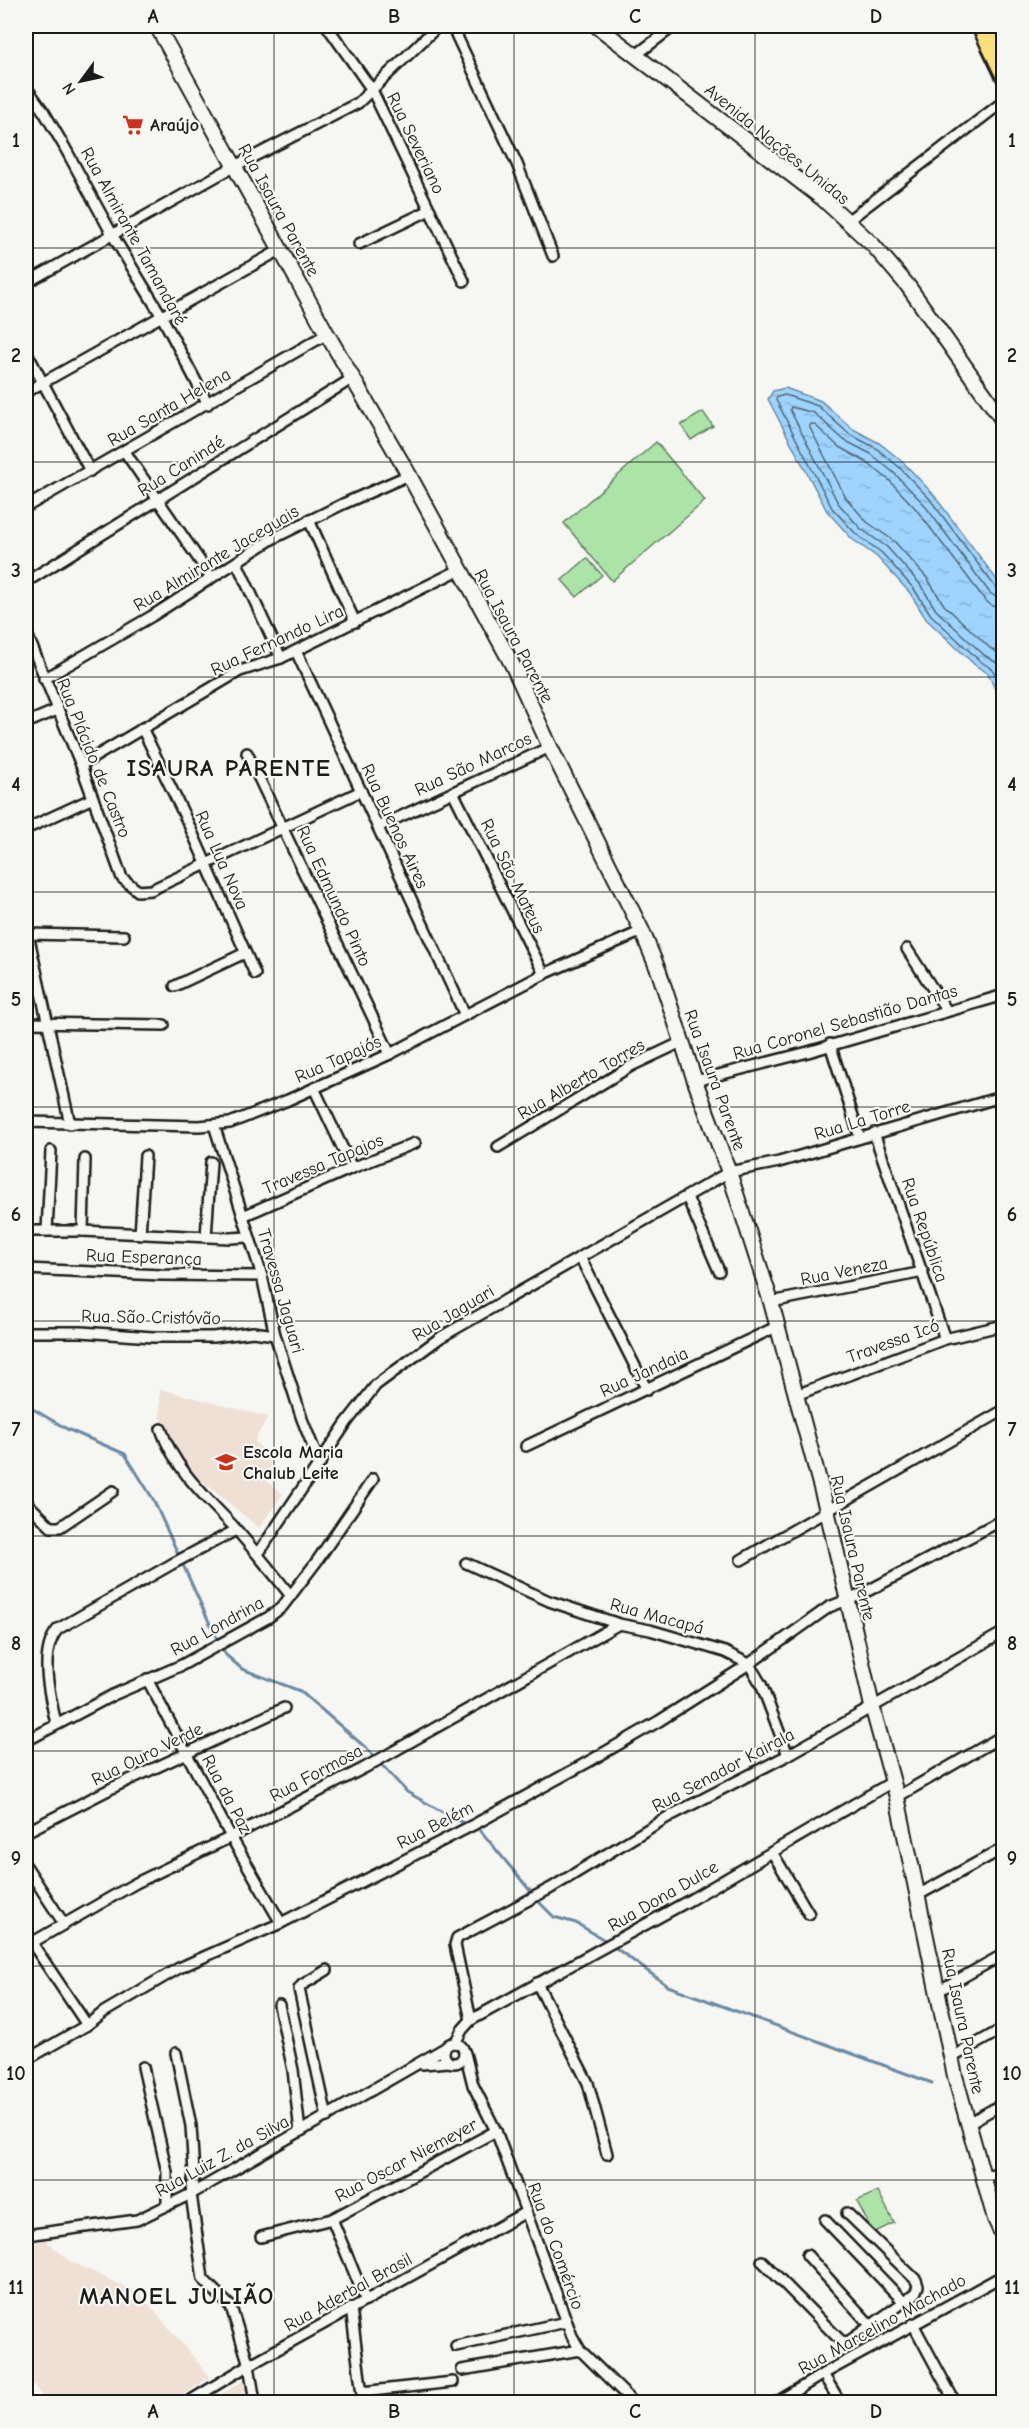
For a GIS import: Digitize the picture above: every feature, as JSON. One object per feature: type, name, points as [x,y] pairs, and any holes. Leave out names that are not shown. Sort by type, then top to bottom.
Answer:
[{"type":"main road","points":[[980,26],[1004,76]]},
{"type":"main road","points":[[996,26],[1004,43]]},
{"type":"street","name":"Rua Isaura Parente","points":[[157,26],[233,167],[409,475],[513,666],[550,747],[642,931],[729,1172],[771,1302],[827,1510],[872,1706],[897,1797],[951,2058],[967,2124],[995,2219],[1004,2238]]},
{"type":"street","name":"Rua Severiano","points":[[327,26],[372,90],[464,281]]},
{"type":"street","points":[[26,283],[233,167],[358,103],[438,26]]},
{"type":"street","points":[[452,26],[517,164],[553,256]]},
{"type":"street","name":"Avenida Nações Unidas","points":[[597,26],[822,198],[881,253],[908,286],[1004,422]]},
{"type":"street","points":[[636,55],[674,26]]},
{"type":"street","name":"Rua Almirante Tamandaré","points":[[26,87],[64,146],[113,236],[161,315],[208,404]]},
{"type":"street","points":[[846,222],[1004,101]]},
{"type":"street","points":[[359,244],[430,210]]},
{"type":"street","points":[[26,392],[280,250]]},
{"type":"street","name":"Rua Santa Helena","points":[[26,507],[126,452],[327,334]]},
{"type":"street","points":[[26,351],[90,471]]},
{"type":"street","name":"Rua Canindé","points":[[26,582],[353,378]]},
{"type":"street","points":[[126,452],[210,577]]},
{"type":"street","name":"Rua Almirante Jaceguais","points":[[44,679],[143,621],[272,539],[409,475]]},
{"type":"street","points":[[309,520],[355,622]]},
{"type":"street","points":[[237,563],[281,658]]},
{"type":"street","name":"Rua Fernando Lira","points":[[81,765],[240,672],[281,658],[459,570]]},
{"type":"street","name":"Rua Plácido de Castro","points":[[26,632],[81,765],[122,878],[138,891],[151,890],[206,863]]},
{"type":"street","name":"Rua Buenos Aires","points":[[296,651],[465,1015]]},
{"type":"street","points":[[26,723],[57,710]]},
{"type":"street","name":"Rua Lua Nova","points":[[142,728],[206,863],[255,974]]},
{"type":"street","name":"Rua São Marcos","points":[[378,826],[550,747]]},
{"type":"street","name":"Rua Edmundo Pinto","points":[[247,753],[390,1054]]},
{"type":"street","points":[[206,863],[361,791]]},
{"type":"street","name":"Rua São Mateus","points":[[453,792],[544,974]]},
{"type":"street","points":[[26,829],[93,798]]},
{"type":"street","name":"Rua Tapajós","points":[[26,1122],[214,1125],[244,1118],[390,1054],[544,974],[642,931]]},
{"type":"street","points":[[70,1124],[27,934],[124,936]]},
{"type":"street","points":[[907,949],[947,1011]]},
{"type":"street","points":[[175,986],[245,953]]},
{"type":"street","name":"Rua Coronel Sebastião Dantas","points":[[695,1081],[1004,995]]},
{"type":"street","points":[[26,1023],[164,1025]]},
{"type":"street","name":"Rua Alberto Torres","points":[[498,1147],[631,1066],[682,1042]]},
{"type":"street","points":[[830,1044],[860,1138]]},
{"type":"street","points":[[314,1088],[352,1168]]},
{"type":"street","name":"Rua La Torre","points":[[729,1172],[779,1162],[1004,1096]]},
{"type":"street","name":"Travessa Jaguari","points":[[214,1125],[262,1276],[275,1335],[302,1419],[320,1464]]},
{"type":"street","name":"Rua República","points":[[874,1133],[945,1338]]},
{"type":"street","name":"Travessa Tapajos","points":[[243,1216],[352,1168],[416,1143]]},
{"type":"street","points":[[47,1231],[51,1151]]},
{"type":"street","points":[[140,1235],[145,1156]]},
{"type":"street","points":[[83,1232],[85,1159]]},
{"type":"street","points":[[206,1238],[211,1162]]},
{"type":"street","name":"Rua Jaguari","points":[[258,1554],[362,1401],[392,1372],[441,1336],[729,1172]]},
{"type":"street","points":[[687,1197],[719,1271]]},
{"type":"street","points":[[26,1231],[206,1238],[249,1237]]},
{"type":"street","points":[[580,1257],[648,1390]]},
{"type":"street","name":"Rua Esperança","points":[[26,1269],[161,1275],[262,1276]]},
{"type":"street","name":"Rua Veneza","points":[[771,1302],[923,1272]]},
{"type":"street","name":"Travessa Icó","points":[[796,1395],[945,1338],[1004,1325]]},
{"type":"street","name":"Rua Jandaia","points":[[526,1446],[648,1390],[776,1327]]},
{"type":"street","name":"Rua São Cristóvão","points":[[26,1332],[81,1332],[153,1337],[213,1337],[253,1332],[275,1335]]},
{"type":"street","points":[[741,1560],[1004,1410]]},
{"type":"street","points":[[161,1429],[167,1447],[178,1466],[258,1554],[291,1596]]},
{"type":"street","name":"Rua Londrina","points":[[26,1741],[147,1679],[182,1665],[270,1617],[291,1596],[373,1479]]},
{"type":"street","points":[[26,1502],[51,1527],[56,1528],[113,1491]]},
{"type":"street","name":"Rua Belém","points":[[26,2061],[179,1968],[281,1923],[477,1823],[659,1721],[749,1664],[829,1607],[847,1600],[1004,1519]]},
{"type":"street","points":[[56,1724],[47,1684],[49,1652],[54,1634],[69,1622],[236,1530]]},
{"type":"street","name":"Rua Macapá","points":[[466,1563],[549,1601],[619,1624],[650,1630],[725,1652],[749,1664]]},
{"type":"street","name":"Rua Formosa","points":[[29,1945],[136,1883],[366,1767],[575,1651],[619,1624]]},
{"type":"street","name":"Rua Senador Kairala","points":[[471,2020],[455,1945],[457,1938],[543,1892],[666,1818],[788,1755],[1004,1632]]},
{"type":"street","points":[[749,1664],[760,1684],[788,1755]]},
{"type":"street","name":"Rua da Paz","points":[[147,1679],[231,1837],[281,1923]]},
{"type":"street","name":"Rua Ouro Verde","points":[[26,1832],[186,1753],[284,1708]]},
{"type":"street","points":[[897,1797],[1004,1735]]},
{"type":"street","name":"Rua Dona Dulce","points":[[455,2043],[471,2020],[588,1957],[892,1782]]},
{"type":"street","points":[[918,1895],[1004,1848]]},
{"type":"street","points":[[772,1852],[809,1914]]},
{"type":"street","points":[[26,1866],[64,1924]]},
{"type":"street","points":[[29,1945],[87,2025]]},
{"type":"street","points":[[938,1991],[1004,1954]]},
{"type":"street","points":[[327,1970],[299,1989],[327,2117]]},
{"type":"street","points":[[537,1983],[588,2083],[607,2154]]},
{"type":"street","points":[[279,2005],[293,2070],[300,2132]]},
{"type":"street","points":[[951,2058],[1004,2028]]},
{"type":"street","points":[[455,2043],[460,2045],[465,2053],[463,2059],[452,2063],[444,2054],[445,2048],[455,2043]]},
{"type":"street","name":"Rua Luiz Z. da Silva","points":[[26,2235],[137,2220],[191,2194],[445,2048]]},
{"type":"street","points":[[176,2053],[191,2126],[194,2173],[191,2194],[203,2279],[231,2307],[249,2365],[255,2403]]},
{"type":"street","name":"Rua do Comércio","points":[[465,2053],[473,2085],[496,2131],[566,2322],[580,2350],[626,2401]]},
{"type":"street","name":"Rua Luiz Z. da Silva","points":[[420,2064],[452,2063]]},
{"type":"street","name":"Rua do Comércio","points":[[452,2063],[473,2085]]},
{"type":"street","points":[[143,2067],[166,2172],[167,2206]]},
{"type":"street","points":[[967,2124],[1004,2103]]},
{"type":"street","name":"Rua Oscar Niemeyer","points":[[261,2237],[332,2219],[496,2131]]},
{"type":"street","points":[[983,2179],[1004,2169]]},
{"type":"street","name":"Rua Aderbal Brasil","points":[[188,2403],[249,2365],[526,2212]]},
{"type":"street","points":[[762,2261],[841,2341],[848,2342],[915,2294],[918,2286],[916,2280],[847,2212]]},
{"type":"street","points":[[332,2219],[366,2301]]},
{"type":"street","points":[[825,2220],[904,2302]]},
{"type":"street","points":[[807,2255],[868,2328],[873,2346]]},
{"type":"street","name":"Rua Marcelino Machado","points":[[777,2403],[861,2352],[1004,2275]]},
{"type":"street","points":[[351,2308],[363,2403]]},
{"type":"street","points":[[456,2346],[566,2322]]},
{"type":"street","points":[[913,2324],[955,2403]]},
{"type":"street","points":[[853,2339],[861,2352]]},
{"type":"street","points":[[462,2370],[580,2350]]},
{"type":"street","points":[[823,2374],[840,2403]]},
{"type":"street","points":[[362,2392],[453,2382]]},
{"type":"shaded area","name":"Escola Maria Chalub Leite","points":[[160,1389],[268,1417],[254,1441],[271,1458],[268,1482],[283,1494],[259,1528],[183,1465],[160,1418]]},
{"type":"shaded area","points":[[44,2239],[70,2261],[140,2294],[210,2377],[173,2402],[46,2402],[26,2374],[26,2284],[31,2282],[26,2264],[26,2243]]},
{"type":"shaded area","points":[[244,2380],[249,2381],[252,2402],[209,2402]]},
{"type":"green space","points":[[703,412],[713,426],[691,440],[681,425]]},
{"type":"green space","points":[[656,442],[705,501],[612,581],[564,523]]},
{"type":"green space","points":[[587,558],[602,575],[577,597],[562,580]]},
{"type":"green space","points":[[878,2191],[894,2223],[873,2233],[857,2201]]},
{"type":"water","points":[[785,388],[821,401],[853,429],[879,443],[903,462],[933,494],[1003,588],[1003,696],[997,694],[988,673],[976,666],[926,619],[910,593],[877,557],[852,539],[827,511],[768,399],[773,391]]},
{"type":"waterway","points":[[26,1405],[67,1429],[125,1454],[153,1499],[226,1655],[242,1669],[300,1691],[366,1748],[407,1792],[480,1830],[554,1917],[576,1923],[608,1942]]},
{"type":"waterway","points":[[613,1946],[668,1986],[932,2083]]},
{"type":"place","name":"Araújo","points":[[133,125]]},
{"type":"place","name":"Escola Maria Chalub Leite","points":[[226,1462]]},
{"type":"district","name":"ISAURA PARENTE","points":[[229,768]]},
{"type":"district","name":"MANOEL JULIÃO","points":[[177,2296]]}]
